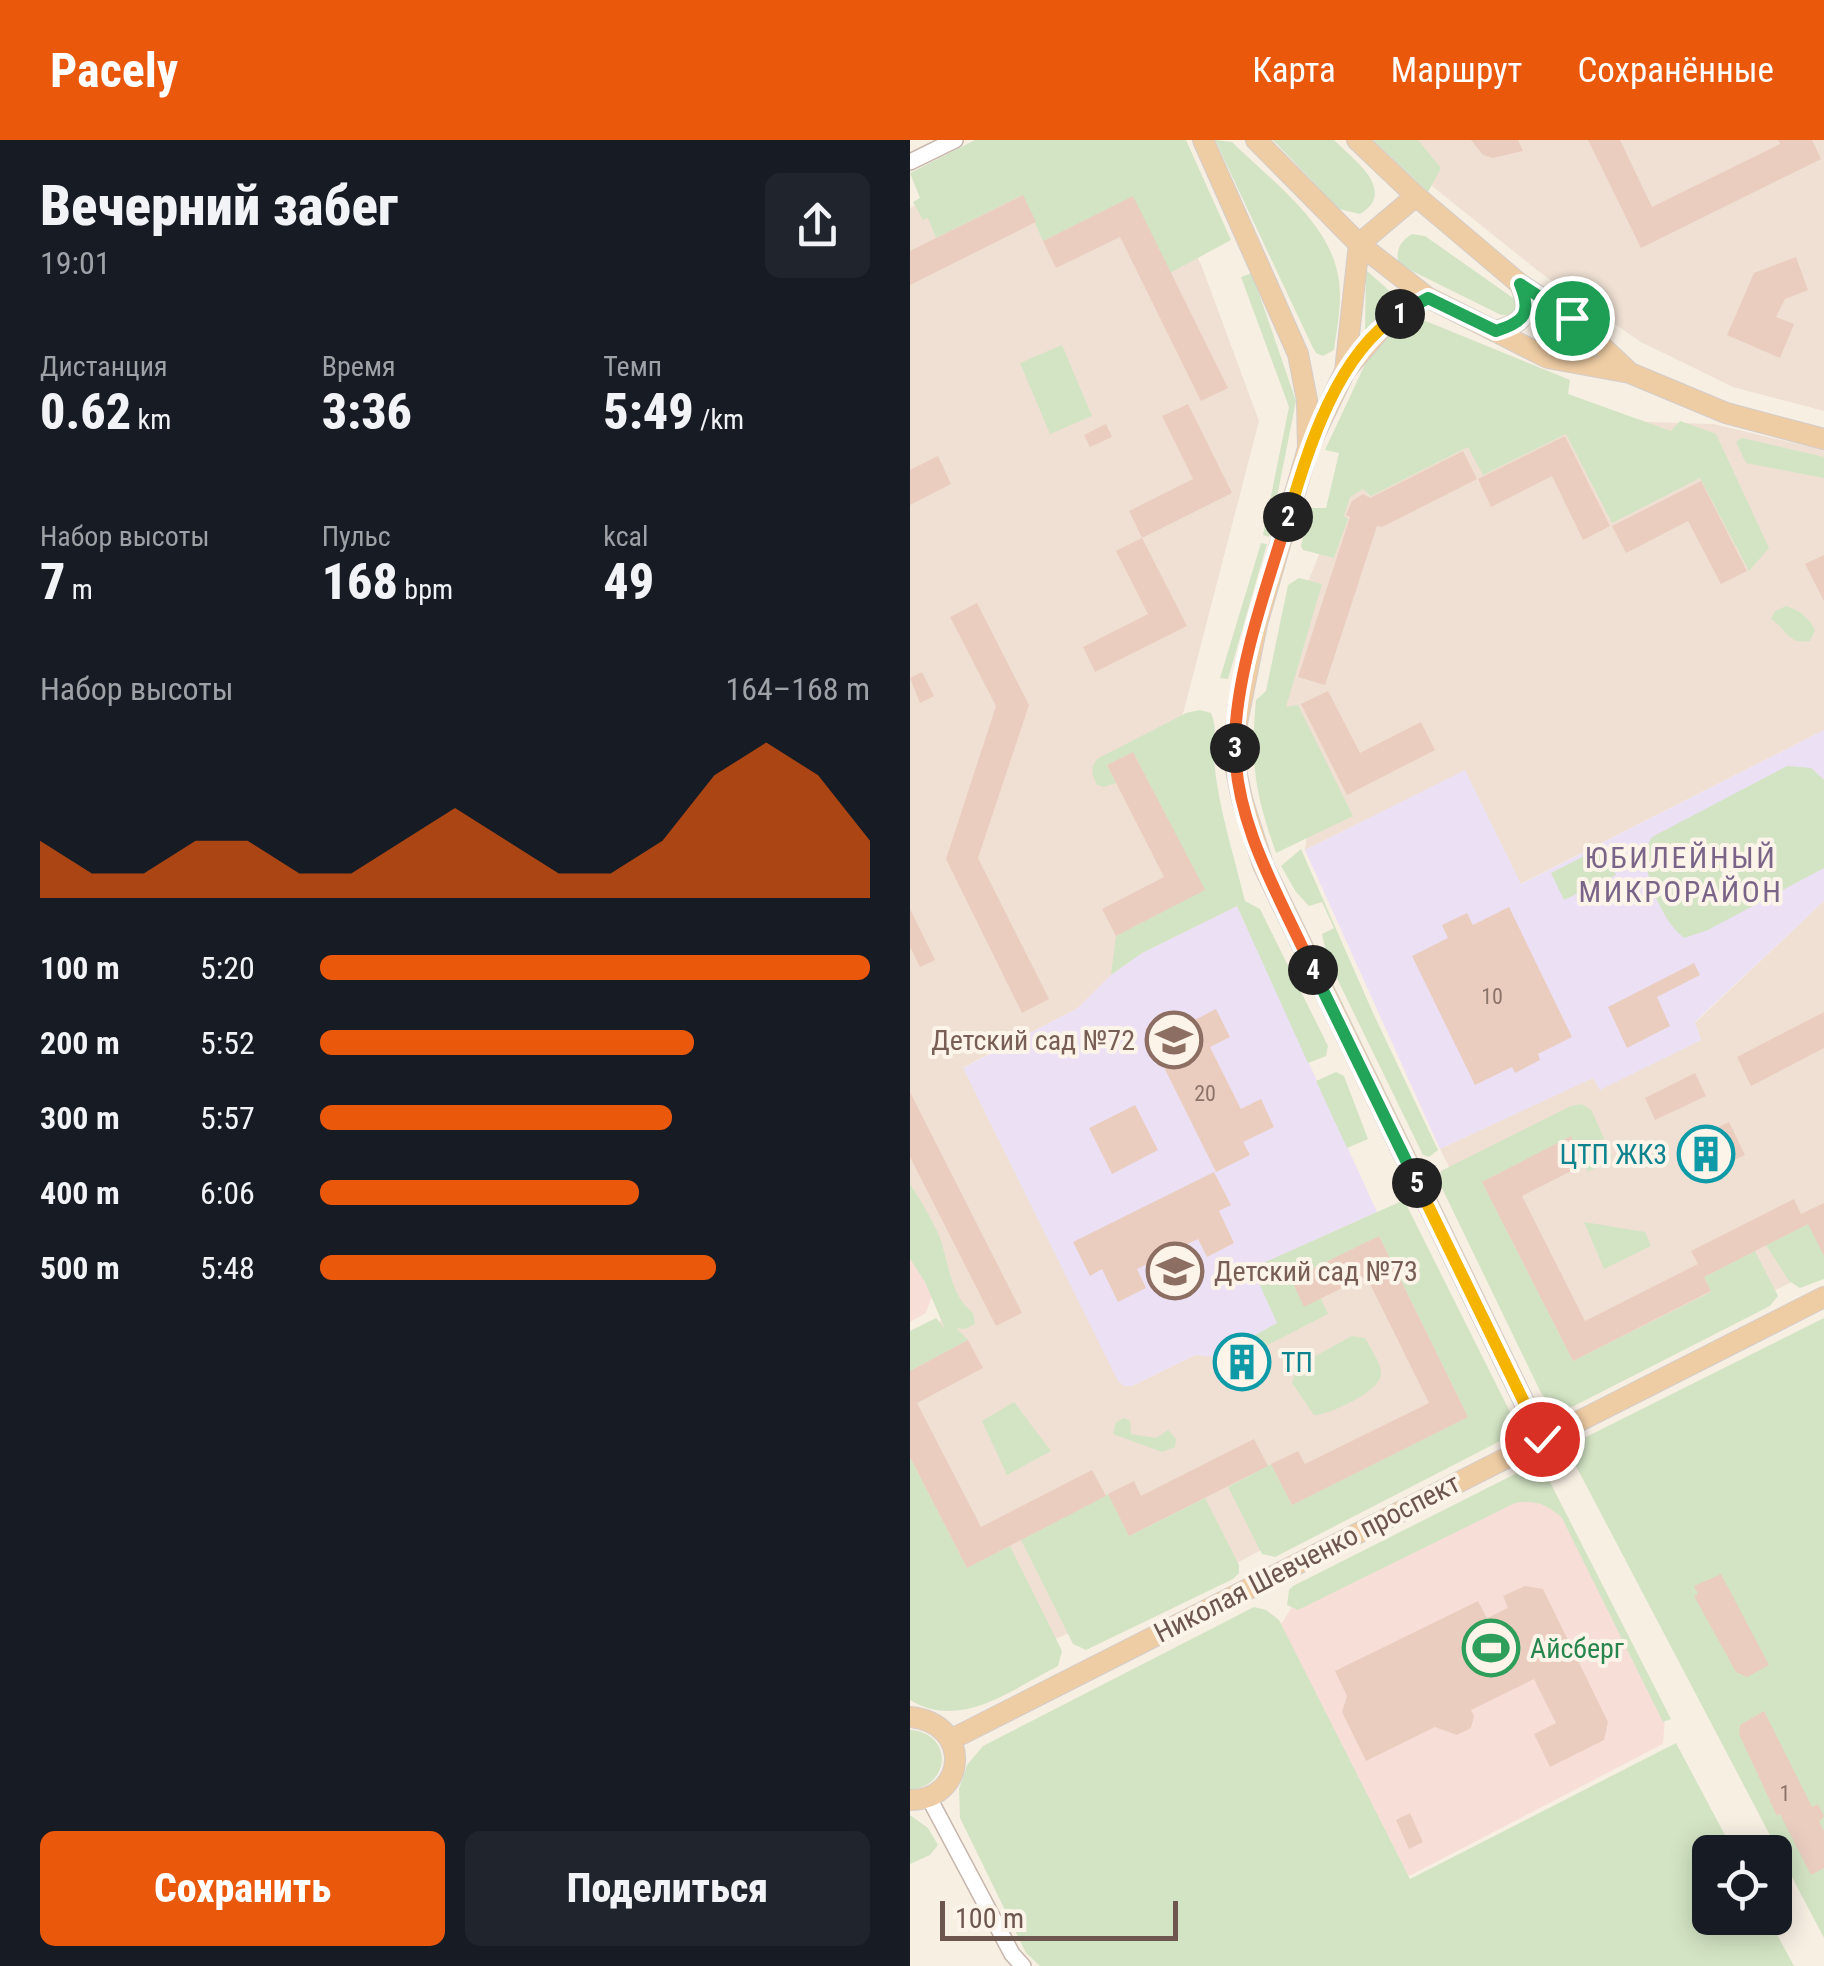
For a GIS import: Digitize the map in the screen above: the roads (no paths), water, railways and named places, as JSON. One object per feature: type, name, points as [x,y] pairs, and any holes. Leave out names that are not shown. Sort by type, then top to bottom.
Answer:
[{"type":"main road","points":[[1203,140],[1298,354],[1307,400],[1308,448]]},
{"type":"main road","points":[[1256,140],[1359,244],[1428,298],[1548,358],[1630,372],[1726,413],[1824,439]]},
{"type":"main road","points":[[1357,140],[1416,196],[1520,284],[1572,318],[1630,372]]},
{"type":"main road","points":[[1345,371],[1359,244],[1416,196]]},
{"type":"main road","points":[[1496,331],[1514,326],[1525,315],[1527,300],[1520,284]]},
{"type":"main road","points":[[1428,298],[1388,322],[1345,371],[1308,448],[1257,624],[1240,700],[1235,764],[1263,865],[1542,1439]]},
{"type":"main road","name":"Николая Шевченко проспект","points":[[952,1739],[1824,1297]]},
{"type":"main road","points":[[910,1717],[939,1725],[952,1739],[956,1756],[946,1784],[920,1799]]},
{"type":"street","points":[[910,162],[955,140]]},
{"type":"street","points":[[920,1799],[1012,1954],[1023,1966]]},
{"type":"place","name":"Детский сад №72","points":[[1174,1040]]},
{"type":"place","name":"ЦТП ЖК3","points":[[1706,1154]]},
{"type":"place","name":"Детский сад №73","points":[[1175,1271]]},
{"type":"place","name":"ТП","points":[[1242,1362]]},
{"type":"place","name":"Айсберг","points":[[1491,1648]]},
{"type":"district","name":"ЮБИЛЕЙНЫЙ МИКРОРАЙОН","points":[[1681,874]]}]
